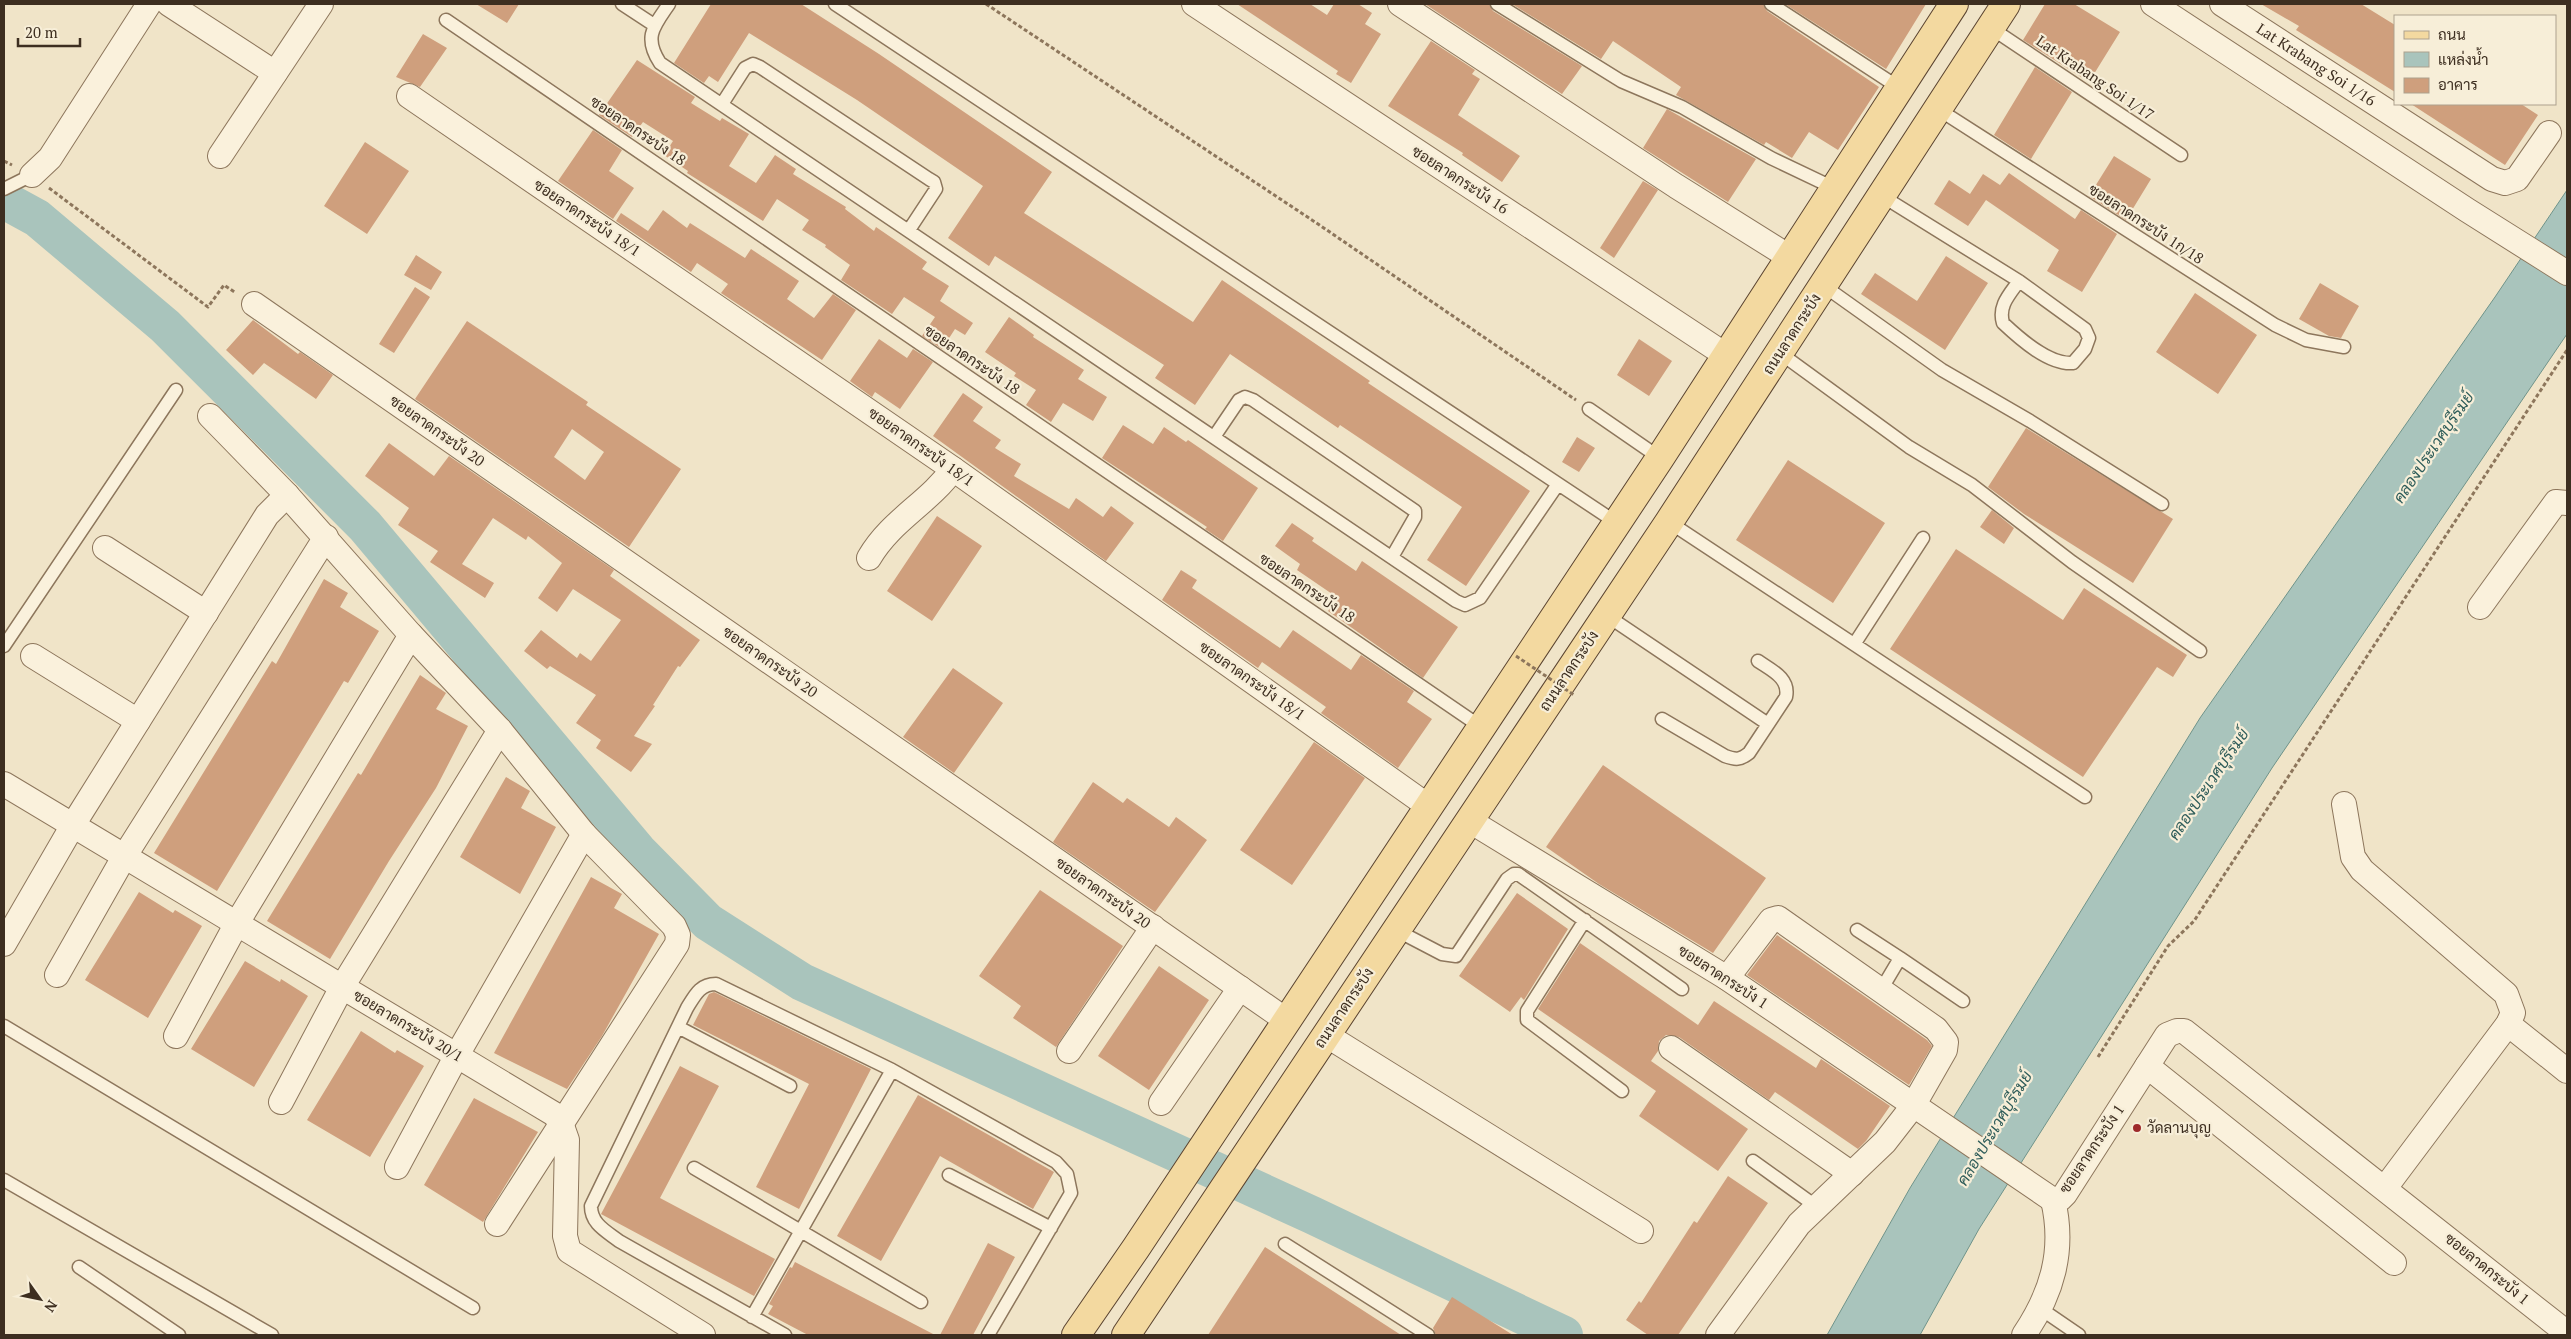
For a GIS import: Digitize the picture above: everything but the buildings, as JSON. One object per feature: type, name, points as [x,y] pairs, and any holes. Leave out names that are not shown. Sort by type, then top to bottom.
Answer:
[{"type":"main road","points":[[1076,1335],[1136,1248],[1660,458],[1901,89],[1954,4]]},
{"type":"main road","name":"ถนนลาดกระบัง","points":[[1126,1335],[1669,522],[2006,4]]},
{"type":"street","points":[[32,175],[50,158],[149,4]]},
{"type":"street","points":[[169,4],[275,73]]},
{"type":"street","points":[[220,156],[321,4]]},
{"type":"street","name":"ซอยลาดกระบัง 16","points":[[1194,4],[1727,356]]},
{"type":"street","points":[[1400,4],[1676,186],[1791,258]]},
{"type":"street","points":[[2153,4],[2467,210],[2567,273]]},
{"type":"street","name":"Lat Krabang Soi 1/16","points":[[2222,4],[2492,179],[2505,183],[2517,179],[2549,133]]},
{"type":"street","name":"ซอยลาดกระบัง 18/1","points":[[409,96],[953,469],[1428,806]]},
{"type":"street","name":"ซอยลาดกระบัง 20","points":[[254,304],[1286,1020]]},
{"type":"street","points":[[210,416],[326,537],[412,635],[500,730],[584,834],[674,926],[678,936],[677,944],[497,1224]]},
{"type":"street","points":[[870,558],[878,542],[890,528],[942,484],[953,469]]},
{"type":"street","points":[[4,944],[73,826],[267,515],[287,495]]},
{"type":"street","points":[[2480,607],[2556,502],[2567,503]]},
{"type":"street","points":[[57,975],[124,857],[326,537]]},
{"type":"street","points":[[105,548],[206,613]]},
{"type":"street","points":[[176,1036],[237,924],[412,635]]},
{"type":"street","points":[[33,656],[138,721]]},
{"type":"street","points":[[281,1102],[342,987],[500,730]]},
{"type":"street","name":"ซอยลาดกระบัง 20/1","points":[[4,784],[457,1055],[544,1108],[561,1123]]},
{"type":"street","points":[[2344,804],[2353,857],[2362,870],[2506,994],[2513,1013],[2508,1024],[2385,1188]]},
{"type":"street","name":"ซอยลาดกระบัง 1","points":[[1470,821],[1727,978],[2053,1200],[2060,1199],[2065,1194],[2167,1035],[2177,1030],[2189,1034],[2567,1333]]},
{"type":"street","points":[[397,1167],[457,1055],[584,834]]},
{"type":"street","points":[[1718,1335],[1799,1224],[1920,1111],[1945,1050],[1946,1042],[1936,1029],[1775,918],[1727,978]]},
{"type":"street","points":[[1069,1051],[1153,927]]},
{"type":"street","points":[[1161,1103],[1240,988]]},
{"type":"street","points":[[2508,1024],[2567,1071]]},
{"type":"street","points":[[1326,1035],[1641,1231]]},
{"type":"street","points":[[1671,1048],[1852,1174]]},
{"type":"street","points":[[2147,1066],[2394,1263]]},
{"type":"street","points":[[561,1123],[567,1140],[565,1236],[569,1252],[703,1335]]},
{"type":"street","points":[[2024,1335],[2041,1309],[2058,1246],[2058,1224],[2053,1200]]},
{"type":"lane","points":[[622,4],[654,25]]},
{"type":"lane","points":[[669,4],[654,25],[650,39],[653,52],[660,63],[1456,601],[1465,605],[1473,603],[1480,598],[1558,484]]},
{"type":"lane","points":[[835,4],[1617,523]]},
{"type":"lane","points":[[1497,4],[1621,81],[1682,107],[1771,158],[1836,189]]},
{"type":"lane","points":[[1771,4],[1901,89]]},
{"type":"lane","name":"ซอยลาดกระบัง 18","points":[[446,20],[1481,727]]},
{"type":"lane","name":"Lat Krabang Soi 1/17","points":[[1991,28],[2181,155]]},
{"type":"lane","points":[[722,104],[745,68],[753,64],[930,179],[934,182],[936,189],[909,230]]},
{"type":"lane","name":"ซอยลาดกระบัง 1ก/18","points":[[1938,110],[2275,326],[2306,340],[2344,347]]},
{"type":"lane","points":[[4,189],[32,175]]},
{"type":"lane","points":[[1882,196],[2019,281],[2085,329],[2089,338],[2085,349],[2073,363],[2064,364],[2047,356],[2003,323],[2001,315],[2003,303],[2019,281]]},
{"type":"lane","points":[[1824,286],[1942,370],[2030,421],[2162,504]]},
{"type":"lane","points":[[1780,353],[1909,447],[1972,485],[2072,562],[2200,651]]},
{"type":"lane","points":[[4,646],[176,390]]},
{"type":"lane","points":[[1214,437],[1238,400],[1245,397],[1253,400],[1415,511],[1415,517],[1392,557]]},
{"type":"lane","points":[[1589,409],[1660,458]]},
{"type":"lane","points":[[1669,522],[1855,643],[2085,797]]},
{"type":"lane","points":[[1855,643],[1923,538]]},
{"type":"lane","points":[[1606,615],[1768,724]]},
{"type":"lane","points":[[1662,719],[1725,756],[1736,760],[1750,753],[1786,697],[1788,689],[1784,680],[1758,661]]},
{"type":"lane","points":[[1396,930],[1442,954],[1456,956],[1507,879],[1518,874],[1682,988]]},
{"type":"lane","points":[[1584,920],[1527,1011],[1527,1020],[1622,1091]]},
{"type":"lane","points":[[1857,930],[1963,1001]]},
{"type":"lane","points":[[1881,990],[1900,958]]},
{"type":"lane","points":[[785,1335],[619,1241],[598,1225],[591,1216],[591,1206],[678,1027],[700,989],[707,984],[716,984],[892,1070],[1058,1164],[1068,1174],[1072,1191],[988,1335]]},
{"type":"lane","points":[[4,1026],[473,1308]]},
{"type":"lane","points":[[678,1027],[790,1086]]},
{"type":"lane","points":[[752,1316],[892,1070]]},
{"type":"lane","points":[[1753,1161],[1817,1207]]},
{"type":"lane","points":[[694,1168],[921,1302]]},
{"type":"lane","points":[[949,1175],[1050,1228]]},
{"type":"lane","points":[[4,1180],[272,1335]]},
{"type":"lane","points":[[1285,1244],[1428,1335]]},
{"type":"lane","points":[[79,1267],[179,1335]]},
{"type":"lane","points":[[2041,1309],[2079,1335]]},
{"type":"path","points":[[986,4],[1326,229],[1589,409]]},
{"type":"path","points":[[4,161],[32,175],[208,307],[224,285],[254,304]]},
{"type":"path","points":[[2098,1057],[2168,946],[2194,921],[2567,350]]},
{"type":"path","points":[[1516,656],[1574,695]]},
{"type":"water","name":"คลองประเวศบุรีรมย์","points":[[2567,190],[2567,334],[2272,768],[1979,1229],[1920,1335],[1827,1335],[1910,1188],[2200,718],[2495,297]]},
{"type":"waterway","points":[[4,200],[37,218],[165,326],[365,526],[638,851],[708,922],[802,982],[1312,1215],[1564,1335]]},
{"type":"place","name":"วัดลานบุญ","points":[[2137,1128]]}]
